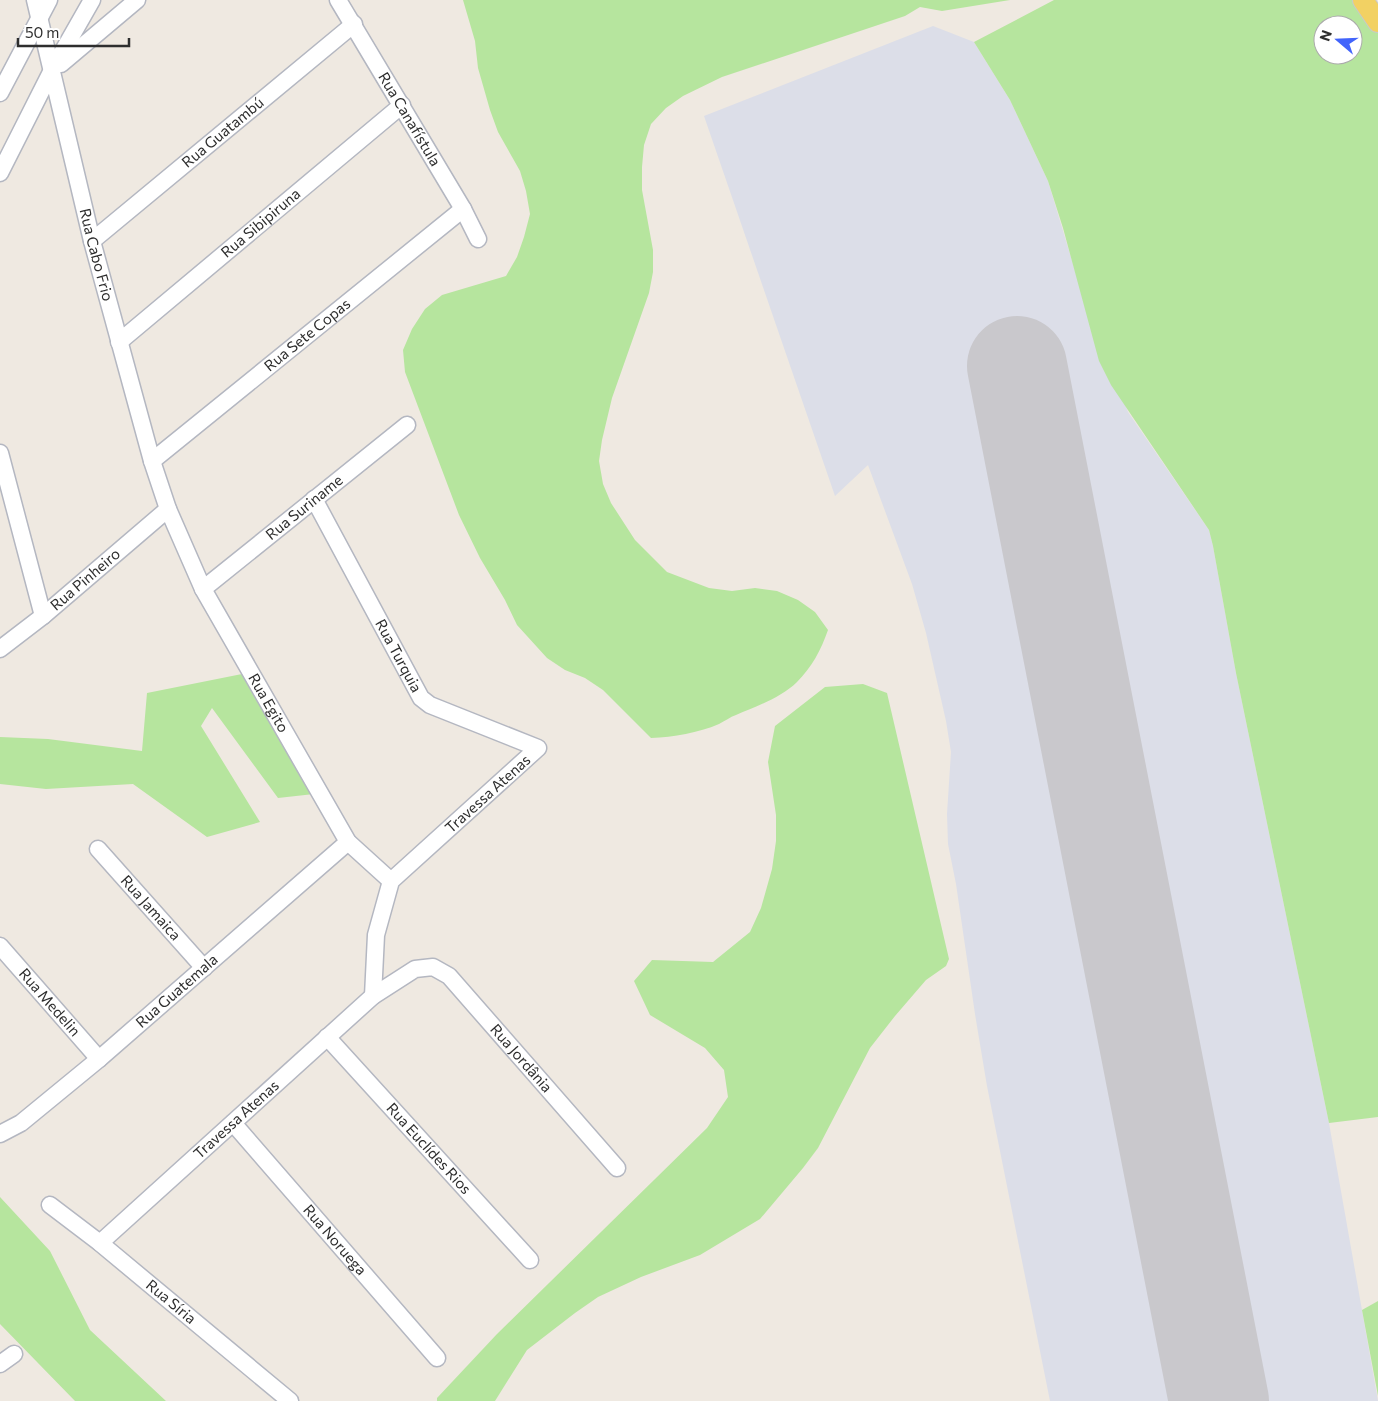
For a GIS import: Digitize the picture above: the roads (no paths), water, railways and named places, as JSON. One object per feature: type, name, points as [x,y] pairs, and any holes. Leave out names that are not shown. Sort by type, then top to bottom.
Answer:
[{"type":"main road","points":[[1363,0],[1378,22]]},
{"type":"street","name":"Rua Cabo Frio","points":[[35,0],[92,241],[152,461],[168,509]]},
{"type":"street","points":[[0,93],[49,0]]},
{"type":"street","points":[[0,173],[52,72],[92,0]]},
{"type":"street","points":[[52,72],[137,0]]},
{"type":"street","name":"Rua Canafístula","points":[[338,0],[402,105],[478,239]]},
{"type":"street","name":"Rua Guatambú","points":[[92,241],[354,24]]},
{"type":"street","name":"Rua Sibipiruna","points":[[119,342],[402,105]]},
{"type":"street","name":"Rua Sete Copas","points":[[152,461],[462,209]]},
{"type":"street","name":"Rua Suriname","points":[[203,589],[407,426]]},
{"type":"street","points":[[0,453],[42,616]]},
{"type":"street","name":"Rua Turquia","points":[[314,499],[421,698],[430,705],[538,748]]},
{"type":"street","name":"Rua Pinheiro","points":[[0,649],[42,616],[168,509]]},
{"type":"street","name":"Rua Egito","points":[[168,509],[203,589],[348,842],[391,881]]},
{"type":"street","name":"Travessa Atenas","points":[[391,881],[538,748]]},
{"type":"street","name":"Rua Guatemala","points":[[0,1134],[21,1123],[99,1059],[348,842]]},
{"type":"street","name":"Rua Jamaica","points":[[98,849],[204,968]]},
{"type":"street","points":[[373,996],[376,936],[391,881]]},
{"type":"street","name":"Rua Medelin","points":[[0,946],[99,1059]]},
{"type":"street","name":"Rua Jordânia","points":[[415,969],[433,967],[449,976],[617,1168]]},
{"type":"street","name":"Travessa Atenas","points":[[100,1243],[373,996],[415,969]]},
{"type":"street","name":"Rua Euclídes Rios","points":[[327,1038],[530,1260]]},
{"type":"street","name":"Rua Noruega","points":[[233,1123],[437,1358]]},
{"type":"street","name":"Rua Síria","points":[[50,1205],[100,1243],[290,1401]]},
{"type":"street","points":[[0,1364],[14,1354]]}]
